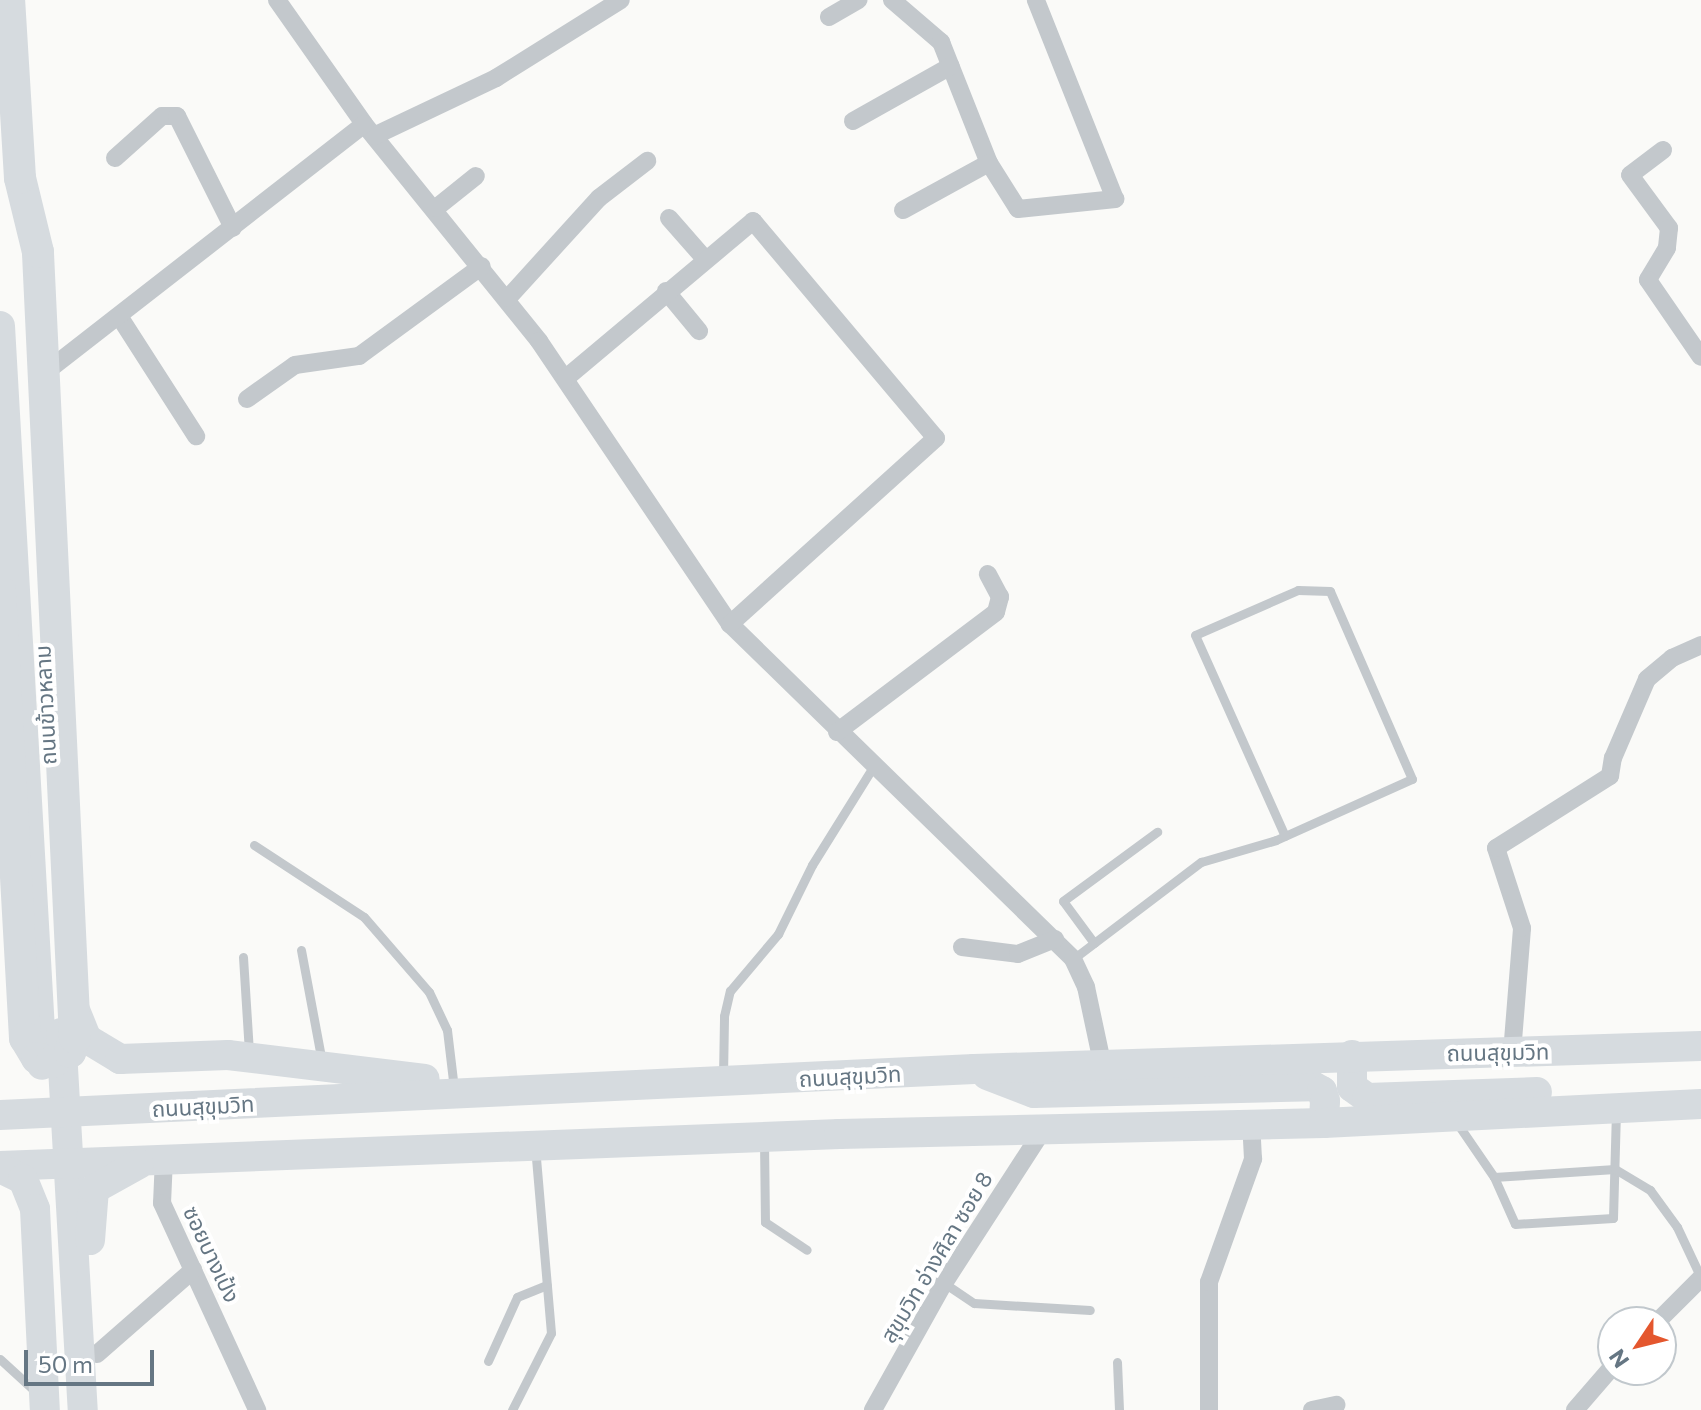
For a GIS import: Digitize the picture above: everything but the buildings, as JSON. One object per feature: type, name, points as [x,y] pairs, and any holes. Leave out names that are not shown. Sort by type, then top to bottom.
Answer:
[{"type":"highway","name":"ถนนข้าวหลาม","points":[[9,0],[20,178]]},
{"type":"highway","points":[[0,591],[27,1046],[37,1058],[52,1062],[65,1057],[74,1045],[73,1003],[38,252],[20,178]]},
{"type":"highway","points":[[0,1055],[21,1027],[24,1007]]},
{"type":"main road","name":"ถนนข้าวหลาม","points":[[20,178],[19,410],[50,1406]]},
{"type":"main road","name":"ถนนข้าวหลาม","points":[[0,326],[19,410],[83,1410]]},
{"type":"main road","points":[[73,1003],[87,1039],[120,1059],[250,1057],[324,1069],[453,1080],[637,1087]]},
{"type":"main road","name":"ถนนสุขุมวิท","points":[[0,1115],[974,1069],[1701,1046]]},
{"type":"main road","points":[[1352,1055],[1352,1087],[1367,1098],[1652,1088],[1697,1104]]},
{"type":"main road","points":[[974,1069],[1034,1093],[1313,1086],[1322,1091],[1325,1101],[1324,1123]]},
{"type":"main road","points":[[0,1167],[158,1158],[764,1137],[1324,1123],[1697,1104]]},
{"type":"main road","points":[[101,1410],[90,1238],[94,1189],[158,1158]]},
{"type":"main road","points":[[0,1167],[15,1172],[31,1192],[50,1406]]},
{"type":"main road","points":[[36,1245],[44,1219],[61,1212],[77,1216],[90,1238]]},
{"type":"street","points":[[277,0],[369,130],[508,298],[566,378],[730,624],[837,732],[1073,959],[1086,987],[1103,1067]]},
{"type":"street","points":[[42,375],[233,228],[369,130],[496,78],[621,0]]},
{"type":"street","points":[[829,17],[858,0]]},
{"type":"street","points":[[892,0],[941,42],[989,163],[1018,209],[1115,199],[1036,0]]},
{"type":"street","points":[[853,121],[951,66]]},
{"type":"street","points":[[115,158],[162,116],[177,116],[233,228]]},
{"type":"street","points":[[1663,150],[1630,175],[1669,228],[1667,248],[1648,280],[1660,305],[1701,357]]},
{"type":"street","points":[[508,298],[599,198],[647,161]]},
{"type":"street","points":[[903,210],[989,163]]},
{"type":"street","points":[[436,208],[476,176]]},
{"type":"street","points":[[669,218],[705,259]]},
{"type":"street","points":[[566,378],[753,221],[936,438],[730,624]]},
{"type":"street","points":[[247,399],[295,365],[359,356],[482,266]]},
{"type":"street","points":[[666,291],[699,331]]},
{"type":"street","points":[[119,316],[196,436]]},
{"type":"street","points":[[837,732],[996,612],[1000,597],[988,574]]},
{"type":"street","points":[[1512,1053],[1522,928],[1496,848],[1610,776],[1613,758],[1647,679],[1672,658],[1701,645]]},
{"type":"street","points":[[962,947],[1018,954],[1055,939]]},
{"type":"street","points":[[1209,1410],[1209,1282],[1253,1159],[1251,1125]]},
{"type":"street","name":"สุขุมวิท อ่างศิลา ซอย 8","points":[[873,1410],[944,1283],[1043,1130]]},
{"type":"street","name":"ซอยบางเป้ง","points":[[158,1158],[162,1203],[257,1410]]},
{"type":"street","points":[[97,1354],[193,1270]]},
{"type":"street","points":[[1673,1306],[1701,1278]]},
{"type":"street","points":[[1575,1410],[1597,1385]]},
{"type":"street","points":[[1312,1410],[1336,1405]]},
{"type":"lane","points":[[1073,959],[1201,862],[1285,836],[1412,779],[1330,591],[1298,590],[1195,635],[1285,836]]},
{"type":"lane","points":[[723,1083],[724,1016],[730,991],[778,934],[812,865],[873,767]]},
{"type":"lane","points":[[1094,943],[1063,901],[1157,832]]},
{"type":"lane","points":[[254,845],[364,917],[429,992],[447,1030],[453,1080]]},
{"type":"lane","points":[[301,950],[324,1069]]},
{"type":"lane","points":[[243,957],[250,1057]]},
{"type":"lane","points":[[1453,1117],[1494,1177],[1515,1224],[1613,1218],[1616,1108]]},
{"type":"lane","points":[[764,1137],[765,1222],[807,1250]]},
{"type":"lane","points":[[512,1410],[551,1333],[535,1145]]},
{"type":"lane","points":[[1494,1177],[1615,1169],[1650,1190],[1677,1227],[1701,1278]]},
{"type":"lane","points":[[944,1283],[974,1303],[1090,1310]]},
{"type":"lane","points":[[488,1361],[517,1297],[547,1285]]},
{"type":"lane","points":[[0,1359],[50,1406]]},
{"type":"lane","points":[[1117,1362],[1119,1410]]}]
